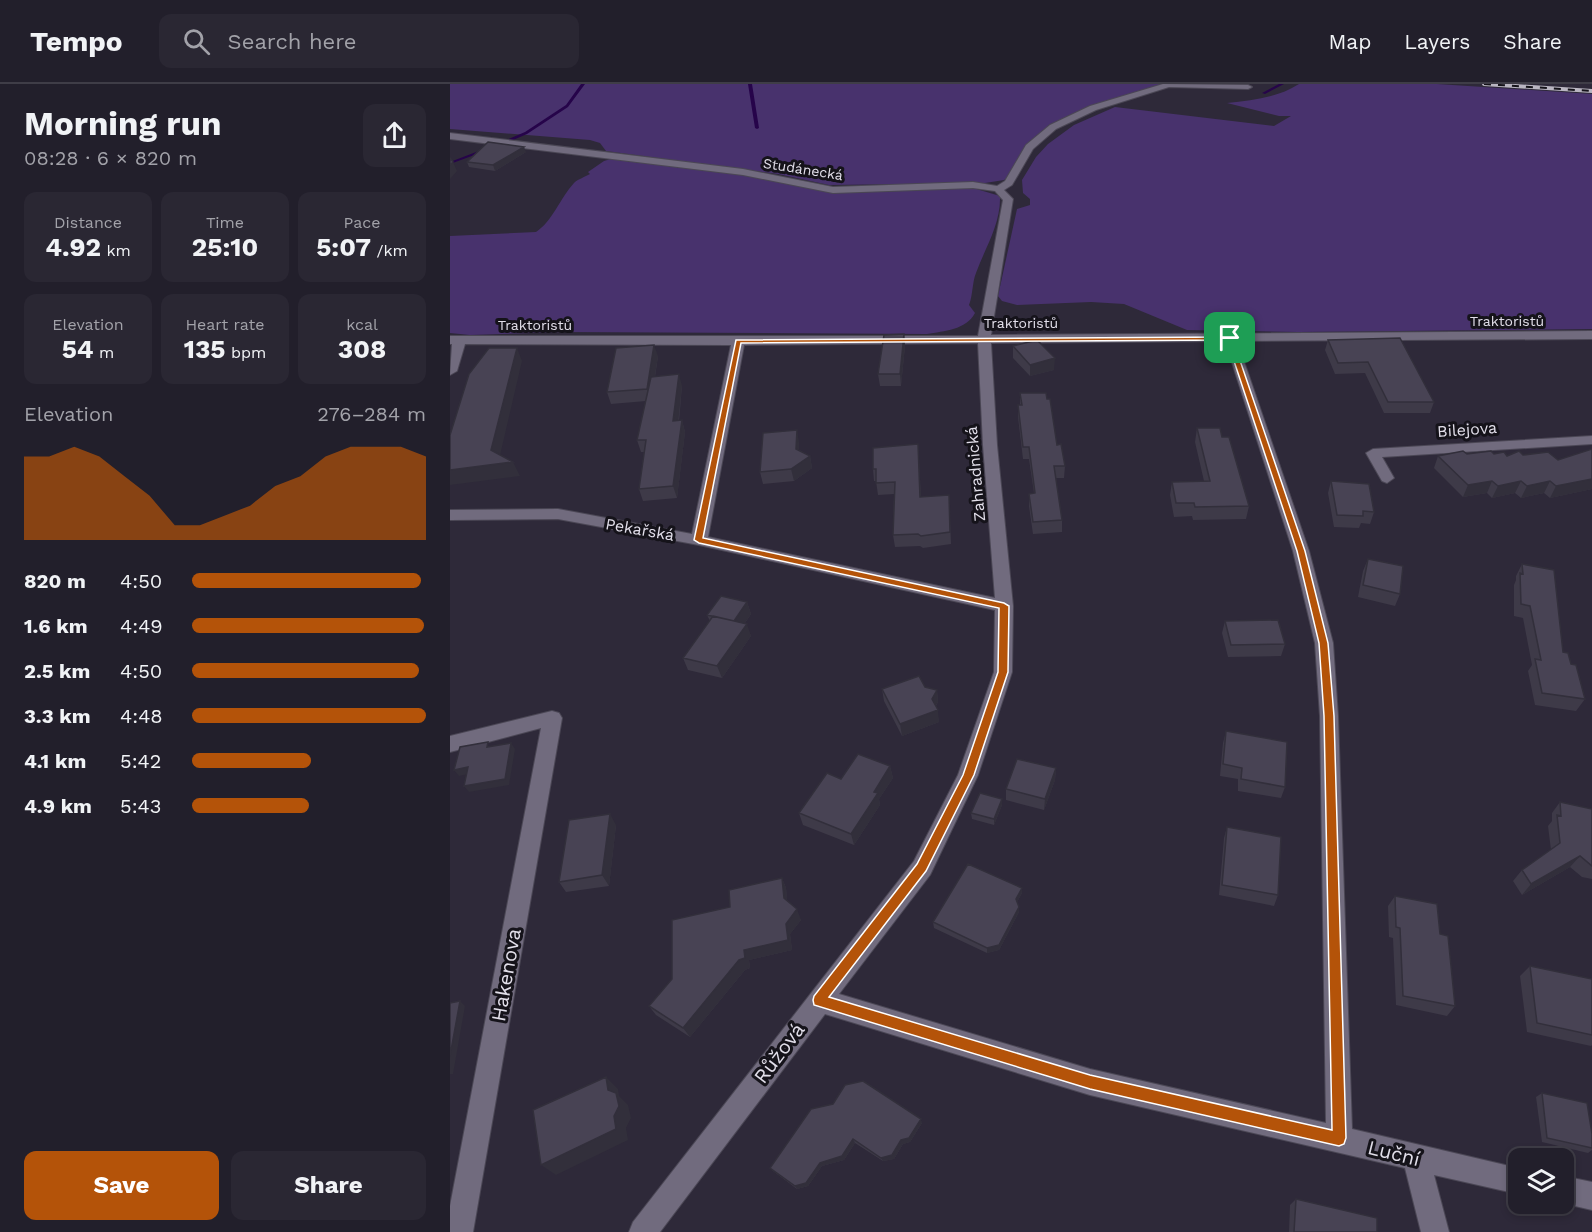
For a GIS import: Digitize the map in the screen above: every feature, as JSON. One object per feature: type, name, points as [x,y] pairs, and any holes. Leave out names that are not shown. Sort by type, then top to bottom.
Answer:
[{"type":"street","points":[[984,338],[1008,199],[998,189],[1009,183],[1029,147],[1053,127],[1093,108],[1168,85],[1248,87]]},
{"type":"street","name":"Studánecká","points":[[450,136],[743,172],[833,190],[973,185],[998,189]]},
{"type":"street","name":"Traktoristů","points":[[455,339],[738,341],[1592,336]]},
{"type":"street","name":"Zahradnická","points":[[984,338],[990,445],[1004,606]]},
{"type":"street","points":[[1230,338],[1301,551],[1323,643],[1329,716],[1339,1138]]},
{"type":"street","points":[[450,371],[455,339]]},
{"type":"street","points":[[699,540],[738,341]]},
{"type":"street","name":"Bilejova","points":[[1387,477],[1373,453],[1592,440]]},
{"type":"street","name":"Pekařská","points":[[450,515],[558,514],[699,540],[1004,606]]},
{"type":"street","name":"Růžová","points":[[643,1232],[922,867],[969,775],[1003,672],[1004,606]]},
{"type":"street","name":"Hakenova","points":[[450,744],[552,718],[459,1232]]},
{"type":"street","name":"Luční","points":[[819,1000],[1090,1082],[1508,1178]]},
{"type":"street","points":[[1416,1158],[1435,1232]]},
{"type":"street","points":[[1574,1192],[1592,1196]]},
{"type":"shaded area","points":[[450,84],[1166,84],[1116,99],[1047,129],[1010,176],[1004,180],[985,183],[829,185],[778,174],[606,151],[600,143],[590,140],[450,129]]},
{"type":"shaded area","points":[[1299,84],[1437,84],[1592,94],[1592,329],[1298,332],[1187,330],[1124,304],[1091,302],[1017,305],[1002,301],[998,296],[1017,209],[1030,205],[1030,199],[1023,193],[1022,180],[1036,157],[1048,144],[1074,125],[1115,107],[1274,126],[1291,116],[1279,116],[1227,103],[1273,95]]},
{"type":"shaded area","points":[[614,158],[764,178],[847,193],[973,188],[1000,196],[995,226],[974,281],[969,305],[975,313],[971,319],[960,326],[927,334],[563,332],[470,335],[450,333],[450,236],[536,232],[552,216],[574,183],[590,174],[588,172],[604,161]]},
{"type":"building","points":[[488,142],[524,147],[493,165],[467,162]]},
{"type":"building","points":[[904,334],[900,374],[878,374],[884,335]]},
{"type":"building","points":[[1400,338],[1434,402],[1388,402],[1368,362],[1338,363],[1328,340]]},
{"type":"building","points":[[1037,340],[1055,358],[1030,365],[1013,346]]},
{"type":"building","points":[[654,345],[647,389],[607,392],[616,348]]},
{"type":"building","points":[[489,348],[517,348],[491,450],[513,462],[450,470],[450,435],[469,374]]},
{"type":"building","points":[[679,374],[673,421],[682,420],[673,486],[639,489],[646,440],[637,440],[651,377]]},
{"type":"building","points":[[1020,393],[1046,393],[1047,399],[1050,399],[1057,445],[1061,444],[1065,466],[1054,466],[1062,520],[1033,522],[1029,494],[1035,493],[1029,447],[1023,447],[1018,405],[1022,405]]},
{"type":"building","points":[[1197,428],[1220,428],[1222,437],[1229,437],[1249,506],[1195,507],[1194,503],[1176,503],[1172,482],[1210,481]]},
{"type":"building","points":[[797,430],[796,449],[810,456],[791,469],[760,472],[763,433]]},
{"type":"building","points":[[918,444],[920,497],[949,495],[950,532],[921,536],[918,534],[893,535],[895,482],[876,483],[873,448]]},
{"type":"building","points":[[1592,449],[1592,479],[1556,486],[1550,481],[1527,486],[1521,481],[1498,486],[1492,481],[1468,485],[1438,456],[1463,451],[1467,454],[1491,451],[1494,454],[1504,452],[1507,456],[1519,451],[1523,455],[1548,452],[1558,460]]},
{"type":"building","points":[[1331,481],[1369,484],[1374,512],[1363,511],[1363,516],[1337,515]]},
{"type":"building","points":[[1368,559],[1403,566],[1400,594],[1363,585]]},
{"type":"building","points":[[1522,564],[1554,570],[1563,652],[1568,653],[1571,664],[1576,665],[1585,699],[1542,693],[1535,659],[1541,660],[1530,606],[1521,604]]},
{"type":"building","points":[[721,596],[747,602],[734,621],[707,615]]},
{"type":"building","points":[[713,616],[747,624],[717,666],[683,658]]},
{"type":"building","points":[[1278,620],[1285,644],[1231,645],[1225,621]]},
{"type":"building","points":[[919,676],[925,687],[937,690],[932,699],[938,710],[900,724],[882,689]]},
{"type":"building","points":[[1226,731],[1287,742],[1285,787],[1241,779],[1242,768],[1223,764]]},
{"type":"building","points":[[488,742],[487,747],[511,743],[505,779],[464,786],[468,767],[454,770],[460,747]]},
{"type":"building","points":[[858,754],[890,766],[874,792],[878,793],[851,834],[799,813],[827,773],[841,779]]},
{"type":"building","points":[[1017,759],[1056,768],[1045,799],[1006,789]]},
{"type":"building","points":[[980,793],[1002,799],[994,819],[971,813]]},
{"type":"building","points":[[1560,802],[1592,809],[1592,866],[1580,856],[1531,884],[1522,870],[1560,843],[1557,815],[1561,816]]},
{"type":"building","points":[[610,814],[602,875],[559,882],[569,820]]},
{"type":"building","points":[[1227,827],[1281,837],[1278,895],[1222,885]]},
{"type":"building","points":[[968,864],[1022,888],[1016,899],[1019,907],[999,945],[987,948],[933,922]]},
{"type":"building","points":[[782,878],[784,898],[797,909],[786,924],[788,940],[744,950],[745,958],[739,960],[683,1028],[649,1006],[672,979],[672,920],[730,907],[729,890]]},
{"type":"building","points":[[1395,896],[1437,904],[1440,934],[1448,936],[1455,1006],[1403,996],[1400,928],[1396,927]]},
{"type":"building","points":[[1530,966],[1592,979],[1592,1035],[1537,1023]]},
{"type":"building","points":[[460,1001],[450,1056],[450,1003]]},
{"type":"building","points":[[606,1077],[608,1090],[616,1093],[619,1106],[614,1116],[616,1129],[541,1165],[533,1110]]},
{"type":"building","points":[[863,1081],[921,1119],[909,1138],[901,1140],[892,1155],[881,1158],[853,1139],[842,1156],[820,1163],[806,1183],[795,1186],[770,1168],[811,1109],[833,1104],[845,1085]]},
{"type":"building","points":[[1542,1093],[1587,1103],[1592,1148],[1547,1138]]},
{"type":"building","points":[[1296,1199],[1377,1218],[1377,1232],[1294,1232]]},
{"type":"waterway","points":[[498,145],[526,133],[567,106],[583,84]]},
{"type":"waterway","points":[[750,84],[757,128]]},
{"type":"waterway","points":[[1264,93],[1282,84]]},
{"type":"waterway","points":[[450,163],[486,150]]},
{"type":"railway","points":[[1484,84],[1592,91]]},
{"type":"route","points":[[1230,338],[1301,551],[1323,643],[1329,716],[1339,1138],[1090,1082],[819,1000],[922,867],[969,775],[1003,672],[1004,606],[699,540],[738,341],[1230,338]]}]
